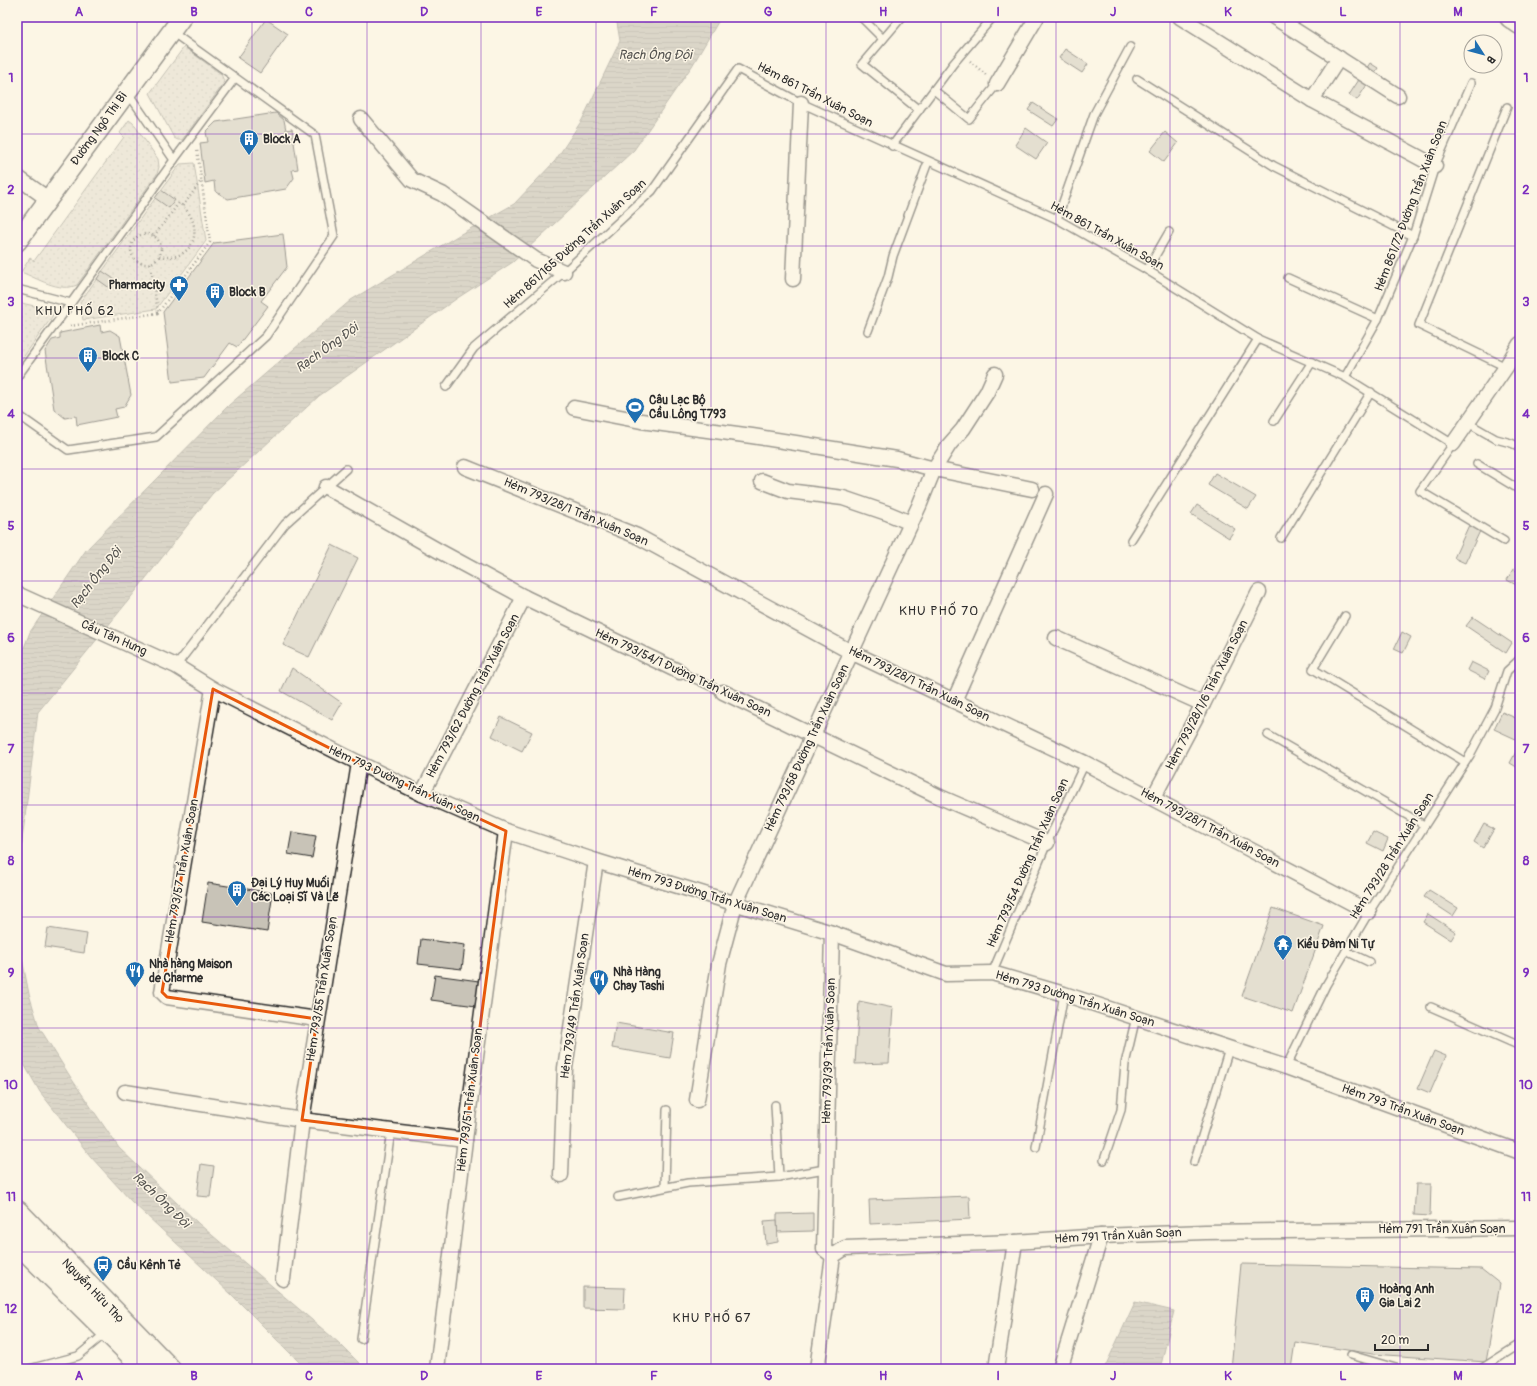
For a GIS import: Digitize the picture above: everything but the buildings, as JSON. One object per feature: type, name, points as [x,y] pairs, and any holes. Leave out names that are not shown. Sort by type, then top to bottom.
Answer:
[{"type":"main road","points":[[1510,17],[1520,24]]},
{"type":"main road","name":"Nguyễn Hữu Thọ","points":[[17,1212],[169,1369]]},
{"type":"main road","name":"Nguyễn Hữu Thọ","points":[[17,1241],[146,1369]]},
{"type":"street","name":"Đường Ngô Thị Bì","points":[[17,242],[126,91],[182,17]]},
{"type":"street","points":[[997,84],[1037,17]]},
{"type":"street","points":[[1180,17],[1196,21],[1312,100],[1435,166]]},
{"type":"street","points":[[1274,17],[1398,96]]},
{"type":"street","points":[[1312,100],[1339,58]]},
{"type":"street","points":[[793,279],[801,104]]},
{"type":"street","points":[[361,119],[412,180],[442,194],[536,260],[564,272]]},
{"type":"street","points":[[17,177],[48,199]]},
{"type":"street","points":[[1454,444],[1520,344]]},
{"type":"street","name":"Hẻm 793/58 Đường Trần Xuân Soạn","points":[[697,1100],[719,964],[735,904],[911,523],[934,469],[949,445],[963,429],[983,398],[995,374]]},
{"type":"street","points":[[574,408],[641,421],[752,436],[897,459],[934,469],[1032,488]]},
{"type":"street","name":"Hẻm 793/28/1 Trần Xuân Soạn","points":[[465,467],[637,536],[851,652],[1086,763],[1370,912]]},
{"type":"street","points":[[762,481],[788,491],[843,498],[911,523]]},
{"type":"street","name":"Hẻm 793/54/1 Đường Trần Xuân Soạn","points":[[326,487],[524,598],[680,672]]},
{"type":"street","points":[[954,701],[1046,494]]},
{"type":"street","name":"Hẻm 793/28/1/6 Trần Xuân Soạn","points":[[1153,798],[1203,704],[1259,592]]},
{"type":"street","name":"Cầu Tân Hưng","points":[[17,594],[152,655]]},
{"type":"street","name":"Hẻm 793/62 Đường Trần Xuân Soạn","points":[[422,794],[524,598]]},
{"type":"street","points":[[1056,638],[1203,704]]},
{"type":"street","name":"Hẻm 793 Đường Trần Xuân Soạn","points":[[152,655],[176,666],[214,688],[358,763],[422,794],[506,831],[596,861],[832,933],[946,974],[992,972],[1136,1017],[1286,1067]]},
{"type":"street","name":"Hẻm 793/57 Trần Xuân Soạn","points":[[214,688],[162,992],[167,997],[317,1019]]},
{"type":"street","name":"Hẻm 793/54/1 Đường Trần Xuân Soạn","points":[[724,692],[940,797],[1047,843]]},
{"type":"street","name":"Hẻm 793/55 Trần Xuân Soạn","points":[[283,1279],[302,1120],[358,763]]},
{"type":"street","name":"Hẻm 793/51 Trần Xuân Soạn","points":[[437,1369],[465,1140],[506,831]]},
{"type":"street","name":"Hẻm 793/49 Trần Xuân Soạn","points":[[561,1175],[565,1068],[596,861]]},
{"type":"street","name":"Hẻm 793/39 Trần Xuân Soạn","points":[[832,933],[824,1249],[833,1256]]},
{"type":"street","name":"Hẻm 793 Trần Xuân Soạn","points":[[1286,1067],[1520,1152]]},
{"type":"street","points":[[125,1092],[302,1120],[465,1140]]},
{"type":"street","name":"Hẻm 791 Trần Xuân Soạn","points":[[833,1256],[845,1248],[1015,1242],[1101,1236],[1235,1231],[1520,1228]]},
{"type":"street","points":[[1060,1369],[1101,1236]]},
{"type":"street","points":[[996,1369],[1015,1242]]},
{"type":"street","points":[[817,1369],[833,1256]]},
{"type":"lane","points":[[902,17],[862,64],[919,110]]},
{"type":"lane","points":[[892,146],[961,54],[993,17]]},
{"type":"lane","points":[[864,18],[883,39]]},
{"type":"lane","points":[[17,414],[68,450],[156,437],[266,336],[334,236],[315,135],[171,32]]},
{"type":"lane","points":[[1057,219],[1094,114],[1130,47]]},
{"type":"lane","name":"Hẻm 861 Trần Xuân Soạn","points":[[738,69],[801,104],[1057,219],[1147,270],[1258,339],[1345,377],[1454,444]]},
{"type":"lane","name":"Hẻm 861/165 Đường Trần Xuân Soạn","points":[[446,387],[474,348],[564,272],[652,191],[738,69]]},
{"type":"lane","points":[[17,377],[235,78]]},
{"type":"lane","points":[[1137,79],[1274,166],[1413,236]]},
{"type":"lane","name":"Hẻm 861/72 Đường Trần Xuân Soạn","points":[[1345,377],[1378,319],[1413,236],[1435,166],[1471,83]]},
{"type":"lane","points":[[934,90],[969,119],[997,84]]},
{"type":"lane","points":[[126,91],[174,160]]},
{"type":"lane","points":[[1506,367],[1419,325],[1507,107]]},
{"type":"lane","points":[[868,331],[888,277],[893,256],[928,162]]},
{"type":"lane","points":[[1147,270],[1169,232]]},
{"type":"lane","points":[[1288,278],[1378,319]]},
{"type":"lane","points":[[17,289],[71,303]]},
{"type":"lane","points":[[1131,540],[1258,339]]},
{"type":"lane","points":[[1274,421],[1312,362]]},
{"type":"lane","points":[[1281,538],[1371,392]]},
{"type":"lane","points":[[1468,423],[1496,439],[1520,447]]},
{"type":"lane","points":[[1454,444],[1420,491],[1504,541]]},
{"type":"lane","points":[[1477,464],[1520,490]]},
{"type":"lane","points":[[176,666],[285,524],[346,470]]},
{"type":"lane","points":[[1345,616],[1313,669],[1465,762]]},
{"type":"lane","name":"Hẻm 793/28 Trần Xuân Soạn","points":[[1286,1067],[1326,985],[1424,825],[1465,762],[1495,708],[1508,671],[1520,659]]},
{"type":"lane","name":"Hẻm 793/54/1 Đường Trần Xuân Soạn","points":[[680,672],[724,692]]},
{"type":"lane","points":[[1268,735],[1424,825]]},
{"type":"lane","name":"Hẻm 793/54 Đường Trần Xuân Soạn","points":[[992,972],[1047,843],[1086,763]]},
{"type":"lane","points":[[1346,951],[1369,962]]},
{"type":"lane","points":[[1036,1147],[1064,994]]},
{"type":"lane","points":[[1431,1007],[1520,1046]]},
{"type":"lane","points":[[1104,1160],[1121,1110],[1125,1064],[1136,1017]]},
{"type":"lane","points":[[1194,1162],[1229,1049]]},
{"type":"lane","points":[[775,1105],[779,1178]]},
{"type":"lane","points":[[665,1187],[667,1110]]},
{"type":"lane","points":[[361,1339],[391,1131]]},
{"type":"lane","points":[[618,1197],[688,1183],[779,1178],[825,1169]]},
{"type":"lane","points":[[29,1369],[78,1356],[108,1331]]},
{"type":"lane","points":[[1481,1369],[1520,1344]]},
{"type":"lane","points":[[1351,1355],[1399,1369]]},
{"type":"path","points":[[961,54],[997,84]]},
{"type":"path","points":[[52,329],[158,313],[210,242],[194,133]]},
{"type":"path","points":[[183,206],[201,181]]},
{"type":"path","points":[[154,236],[179,203],[190,214],[194,224],[195,233],[192,242],[184,252],[175,256],[166,258],[159,256]]},
{"type":"path","points":[[147,233],[154,236],[159,240],[161,245],[162,250],[159,256],[154,262],[144,264],[139,262],[132,254],[132,244],[138,236],[147,233]]},
{"type":"path","points":[[150,263],[158,313]]},
{"type":"highlighted area","points":[[213,689],[359,763],[506,831],[465,1140],[302,1120],[317,1019],[167,997],[162,992]]},
{"type":"shaded area","points":[[184,47],[221,74],[224,81],[222,86],[182,140],[178,140],[174,138],[150,93]]},
{"type":"shaded area","points":[[129,120],[133,123],[158,159],[159,167],[157,174],[77,285],[70,287],[56,286],[21,272],[30,258],[34,261],[124,137],[120,133]]},
{"type":"shaded area","points":[[194,163],[206,241],[156,309],[83,320],[80,302],[180,164]]},
{"type":"shaded area","points":[[17,302],[52,310],[53,313],[52,317],[17,366]]},
{"type":"water","name":"Rạch Ông Đội","points":[[616,17],[721,17],[692,66],[634,150],[513,262],[456,299],[319,396],[212,494],[38,712],[19,865],[19,909],[21,953],[29,994],[39,1027],[73,1081],[119,1148],[199,1224],[339,1343],[365,1369],[306,1369],[231,1294],[131,1201],[91,1157],[40,1092],[17,1052],[17,666],[30,632],[86,550],[229,405],[351,300],[514,204],[555,161],[582,120],[620,41]]},
{"type":"water","points":[[1135,1302],[1174,1311],[1160,1369],[1104,1369]]},
{"type":"place","name":"Block A","points":[[249,156]]},
{"type":"place","name":"Pharmacity","points":[[179,302]]},
{"type":"place","name":"Block B","points":[[215,309]]},
{"type":"place","name":"Block C","points":[[88,373]]},
{"type":"place","name":"Câu Lạc Bộ Cầu Lông T793","points":[[635,424]]},
{"type":"place","name":"Đại Lý Huy Muối Các Loại Sĩ Và Lẽ","points":[[237,907]]},
{"type":"place","name":"Kiều Đàm Ni Tự","points":[[1283,961]]},
{"type":"place","name":"Nhà hàng Maison de Charme","points":[[135,988]]},
{"type":"place","name":"Nhà Hàng Chay Tashi","points":[[599,996]]},
{"type":"place","name":"Cầu Kênh Tẻ","points":[[103,1282]]},
{"type":"place","name":"Hoàng Anh Gia Lai 2","points":[[1365,1313]]},
{"type":"district","name":"KHU PHỐ 62","points":[[75,311]]},
{"type":"district","name":"KHU PHỐ 70","points":[[939,611]]},
{"type":"district","name":"KHU PHỐ 67","points":[[712,1318]]}]
